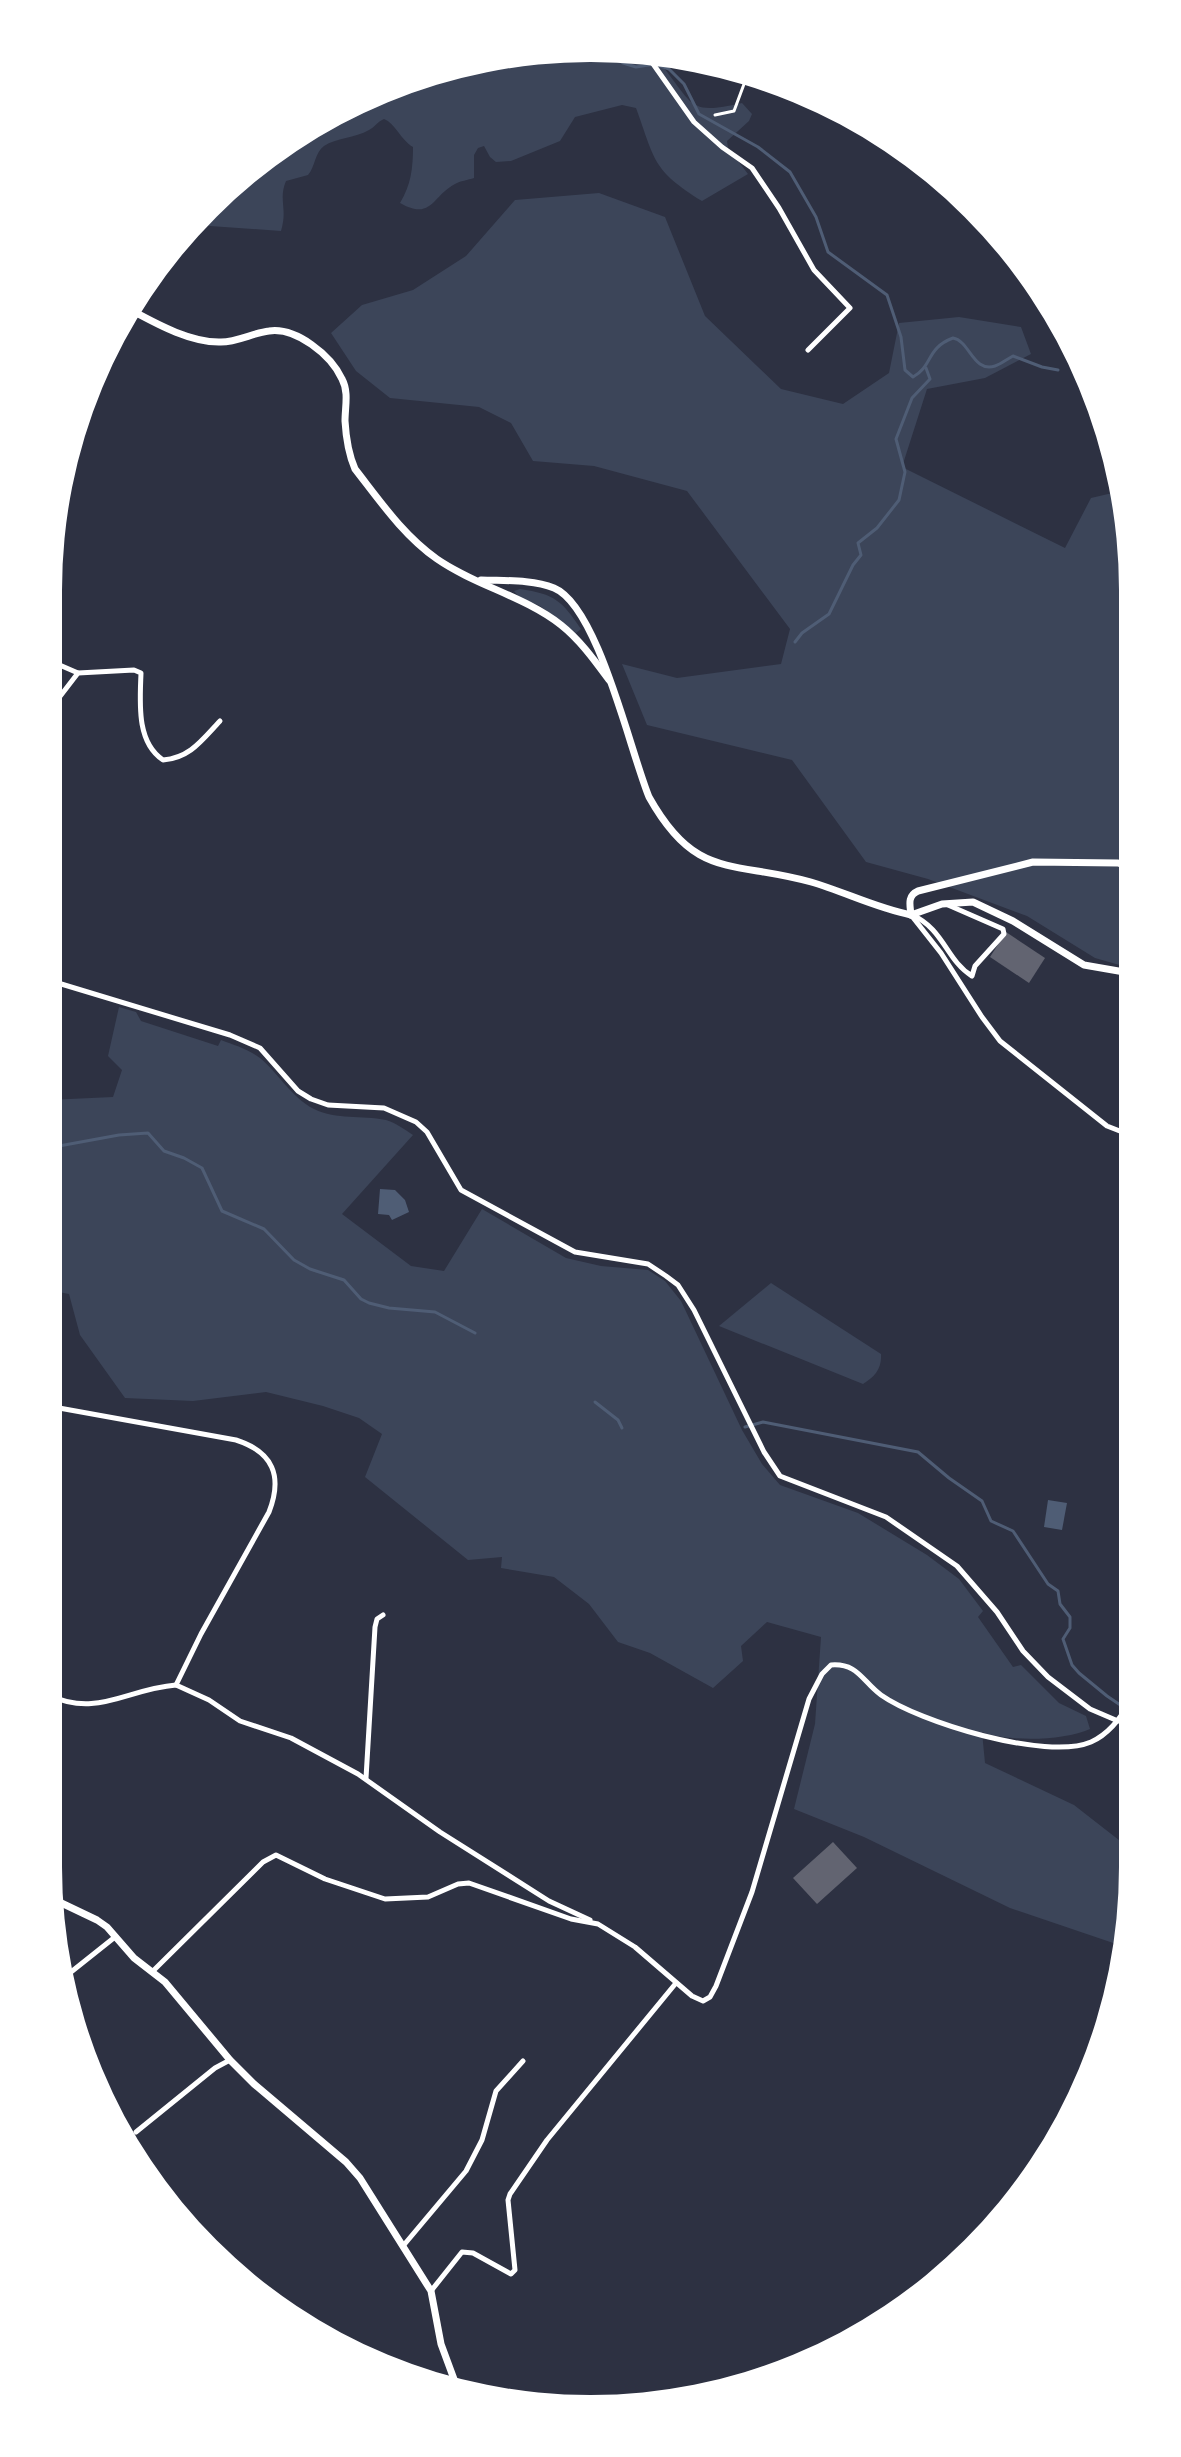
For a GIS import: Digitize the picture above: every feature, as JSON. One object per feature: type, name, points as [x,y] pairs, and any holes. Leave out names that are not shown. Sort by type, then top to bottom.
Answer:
[{"type":"street","points":[[654,66],[694,122],[752,168],[814,270],[850,308],[808,350]]},
{"type":"street","points":[[140,315],[162,326],[204,340],[222,342],[277,330],[303,339],[323,355],[343,380],[347,446],[355,469],[395,521],[414,540],[452,568],[559,624],[576,638],[609,680]]},
{"type":"street","points":[[479,580],[512,581],[557,589],[576,608],[603,660],[649,797],[681,842],[696,853],[734,868],[811,883],[927,922],[963,970],[972,976],[975,966],[1004,934],[1003,929],[942,904]]},
{"type":"street","points":[[62,666],[78,673],[134,670],[141,673],[140,716],[153,753],[163,760],[183,757],[192,752],[220,721]]},
{"type":"street","points":[[62,694],[78,673]]},
{"type":"street","points":[[1119,863],[1033,862],[918,891],[913,893],[909,902],[911,915],[941,953],[1000,1041],[1107,1126],[1119,1131]]},
{"type":"street","points":[[911,915],[942,904],[973,902],[1013,921],[1084,965],[1119,971]]},
{"type":"street","points":[[62,984],[230,1035],[260,1048],[298,1091],[311,1099],[328,1105],[384,1108],[416,1122],[427,1132],[461,1190],[575,1252],[648,1264],[678,1285],[694,1310],[780,1476],[886,1517],[957,1566],[997,1612],[1023,1651],[1048,1677],[1090,1709],[1118,1721],[1091,1742],[1067,1747],[1022,1745],[997,1740],[909,1708],[881,1695],[851,1667],[831,1665],[822,1674],[809,1699],[752,1892],[716,1986],[710,1997],[703,2001],[676,1983],[635,1947],[598,1924],[549,1901],[440,1832],[366,1779],[291,1738],[240,1721],[209,1700],[176,1685],[135,1691],[113,1701],[90,1705],[62,1702]]},
{"type":"street","points":[[62,1409],[236,1440],[251,1445],[265,1456],[272,1468],[275,1496],[269,1512],[176,1685]]},
{"type":"street","points":[[366,1779],[375,1627],[377,1619],[383,1615]]},
{"type":"street","points":[[153,1971],[263,1862],[276,1855],[333,1883],[385,1899],[428,1897],[458,1884],[469,1883],[571,1919],[598,1924]]},
{"type":"street","points":[[63,1904],[97,1920],[134,1958],[153,1971],[183,2002],[230,2060],[346,2162],[360,2178],[431,2291],[441,2344],[453,2377]]},
{"type":"street","points":[[72,1971],[115,1937]]},
{"type":"street","points":[[431,2291],[462,2252],[473,2253],[511,2274],[515,2270],[510,2194],[547,2140],[676,1983]]},
{"type":"street","points":[[136,2132],[215,2068],[230,2060]]},
{"type":"street","points":[[403,2246],[466,2171],[482,2140],[496,2091],[523,2061]]},
{"type":"lane","points":[[715,115],[734,111],[744,85]]},
{"type":"shaded area","points":[[590,62],[662,67],[694,104],[712,108],[742,103],[752,114],[749,121],[727,141],[728,148],[748,174],[702,201],[664,172],[652,152],[636,108],[622,105],[575,117],[560,141],[511,161],[496,162],[484,146],[478,148],[474,155],[474,178],[455,184],[431,205],[419,209],[400,203],[411,176],[413,147],[384,119],[364,133],[324,146],[308,175],[286,181],[281,231],[210,226],[269,171],[326,133],[388,102],[487,72]]},
{"type":"shaded area","points":[[599,193],[665,217],[705,316],[781,389],[843,404],[889,373],[899,323],[959,317],[1021,327],[1031,354],[985,378],[927,389],[902,467],[1065,548],[1091,498],[1110,494],[1119,590],[1119,965],[1095,958],[1027,916],[928,879],[866,862],[792,760],[647,725],[622,664],[677,678],[781,664],[790,629],[687,491],[594,466],[533,461],[511,423],[479,407],[390,398],[356,371],[331,333],[362,305],[413,290],[466,256],[515,200]]},
{"type":"shaded area","points":[[520,589],[550,596],[581,629],[576,633],[540,606],[519,597],[514,591]]},
{"type":"shaded area","points":[[119,1007],[136,1012],[141,1021],[218,1046],[221,1040],[251,1052],[314,1109],[331,1115],[386,1120],[413,1135],[342,1214],[411,1266],[444,1271],[482,1209],[566,1258],[601,1266],[648,1270],[665,1281],[681,1301],[742,1430],[762,1464],[780,1485],[858,1513],[927,1555],[959,1579],[983,1611],[978,1617],[1013,1667],[1021,1665],[1059,1703],[1086,1716],[1090,1729],[1066,1736],[1021,1739],[982,1732],[985,1763],[1074,1805],[1119,1840],[1118,1901],[1113,1943],[1010,1908],[864,1837],[794,1809],[815,1724],[821,1637],[767,1622],[741,1646],[743,1661],[713,1688],[650,1653],[618,1642],[589,1604],[554,1577],[501,1568],[502,1557],[468,1560],[365,1477],[382,1434],[359,1418],[266,1392],[193,1401],[125,1398],[80,1335],[69,1294],[62,1293],[62,1099],[113,1097],[122,1070],[108,1056]]},
{"type":"shaded area","points":[[380,1189],[395,1190],[405,1200],[409,1212],[392,1220],[389,1215],[378,1214]]},
{"type":"shaded area","points":[[771,1283],[881,1354],[879,1368],[874,1375],[863,1384],[719,1326]]},
{"type":"shaded area","points":[[1048,1500],[1067,1503],[1062,1530],[1044,1527]]},
{"type":"building","points":[[1006,932],[1045,958],[1029,983],[990,957]]},
{"type":"building","points":[[833,1842],[857,1868],[817,1904],[793,1878]]},
{"type":"waterway","points":[[623,63],[636,67],[646,65]]},
{"type":"waterway","points":[[666,68],[684,84],[699,114],[758,147],[790,172],[816,217],[828,252],[887,295],[901,337],[905,370],[913,377],[924,368],[938,347],[953,338],[988,367],[1013,356],[1058,370]]},
{"type":"waterway","points":[[795,642],[802,633],[829,614],[861,555],[858,543],[877,528],[899,500],[905,472],[896,439],[912,398],[930,379],[926,368]]},
{"type":"waterway","points":[[62,1145],[148,1133],[164,1151],[202,1168],[222,1211],[264,1229],[294,1260],[310,1269],[344,1280],[361,1299],[369,1303],[435,1312],[475,1333]]},
{"type":"waterway","points":[[595,1402],[618,1420],[622,1428]]},
{"type":"waterway","points":[[745,1427],[763,1422],[918,1452],[982,1501],[991,1521],[1013,1531],[1048,1584],[1058,1591],[1060,1604],[1070,1617],[1070,1628],[1063,1639],[1072,1665],[1119,1704]]}]
